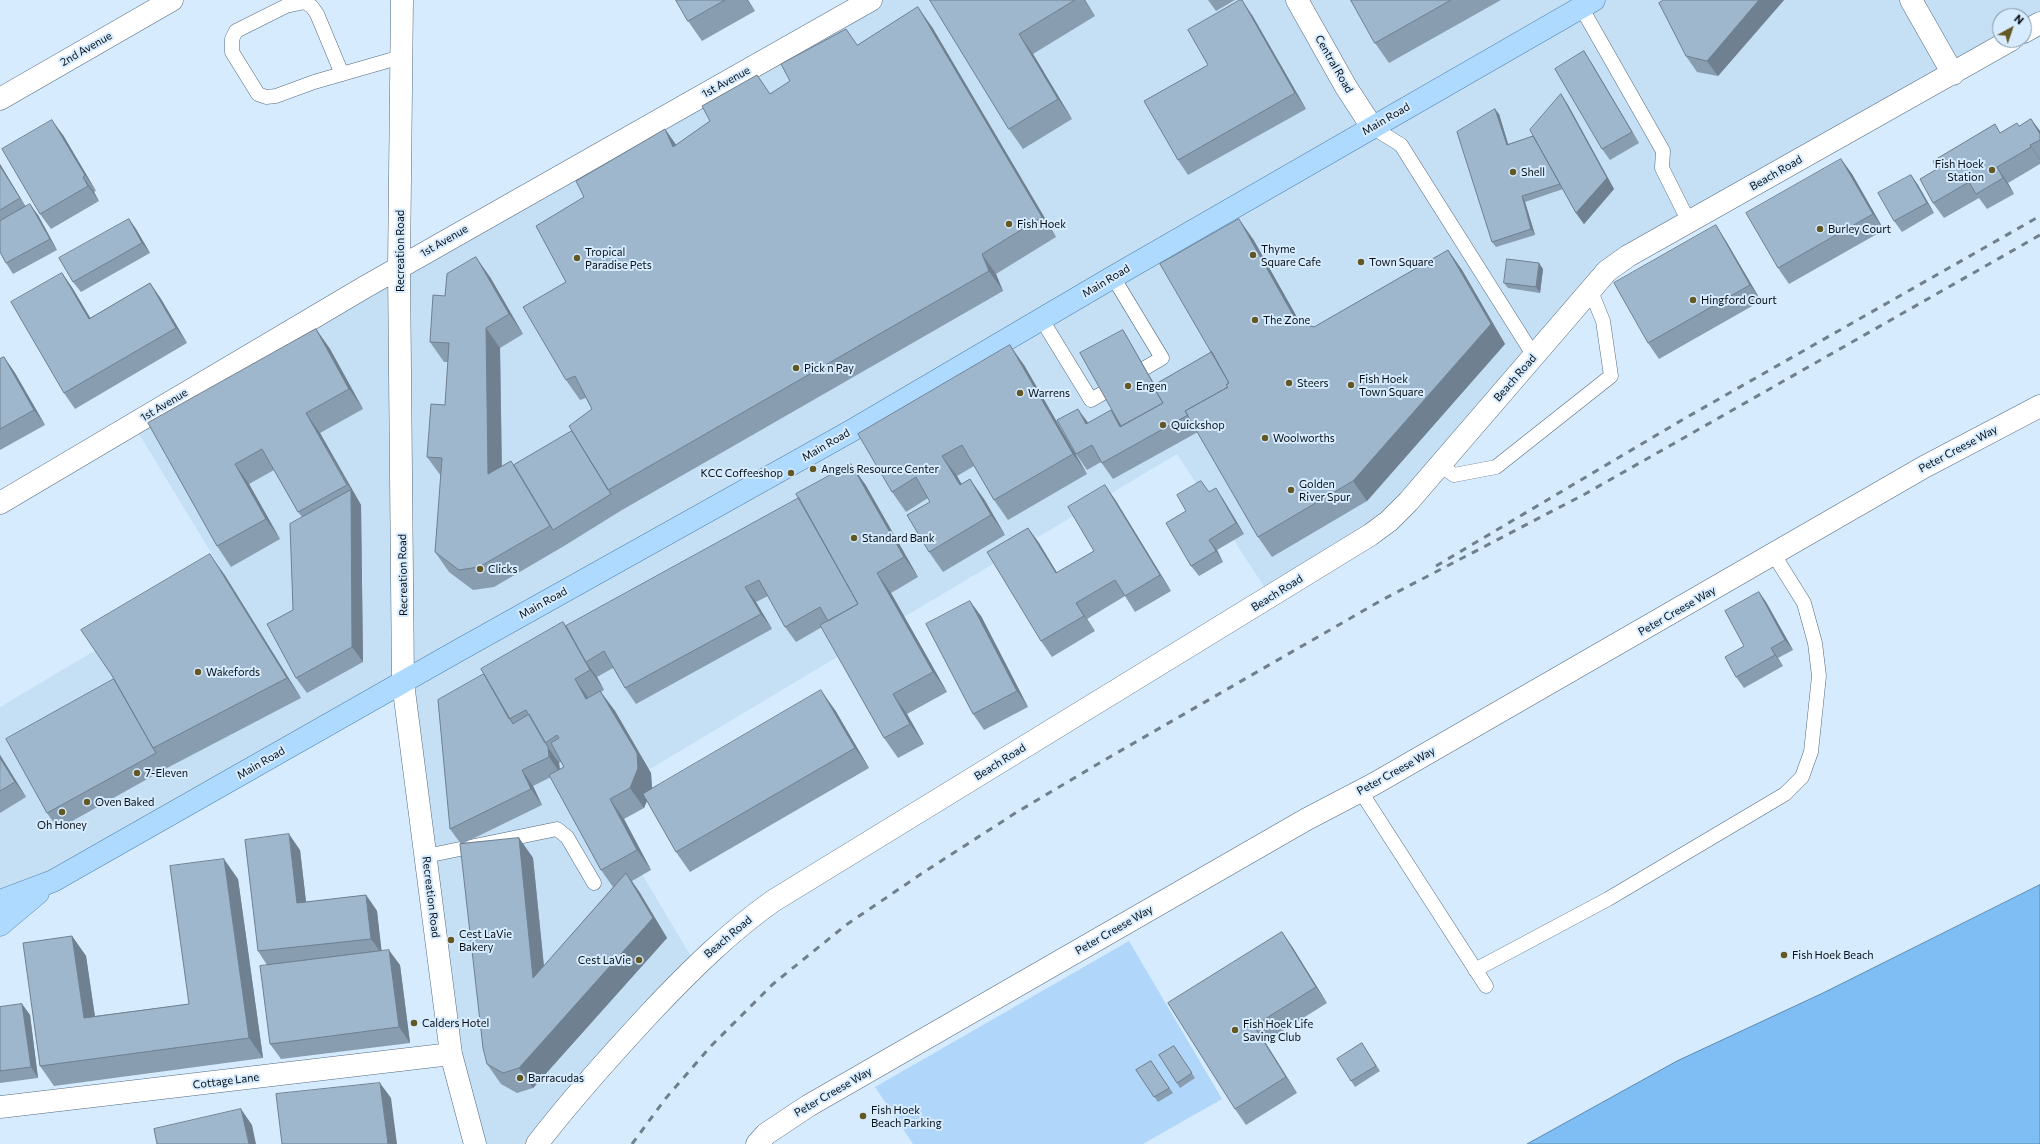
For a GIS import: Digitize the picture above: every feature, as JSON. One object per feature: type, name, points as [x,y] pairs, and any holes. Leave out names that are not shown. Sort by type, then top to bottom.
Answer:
[{"type":"main road","name":"Main Road","points":[[0,901],[53,881],[838,439],[1113,277],[1587,4]]},
{"type":"main road","name":"Main Road","points":[[0,925],[53,881]]},
{"type":"street","name":"2nd Avenue","points":[[0,99],[172,0]]},
{"type":"street","name":"Recreation Road","points":[[402,0],[399,267],[403,683],[451,1054],[475,1144]]},
{"type":"street","name":"1st Avenue","points":[[0,502],[399,267],[871,0]]},
{"type":"street","name":"Central Road","points":[[1297,0],[1346,87],[1372,127]]},
{"type":"street","points":[[1911,0],[1953,74]]},
{"type":"street","name":"Beach Road","points":[[537,1144],[564,1108],[616,1049],[696,965],[773,901],[1370,535],[1388,522],[1440,465],[1607,271],[1628,256],[1997,48]]},
{"type":"street","name":"Peter Creese Way","points":[[757,1144],[766,1134],[808,1106],[1301,822],[1361,792],[1774,555],[1924,467],[2040,406]]},
{"type":"street","name":"Cottage Lane","points":[[0,1107],[451,1054]]},
{"type":"lane","points":[[342,74],[316,14],[312,7],[305,2],[286,6],[236,31],[232,39],[232,52],[237,62],[258,94],[266,97],[276,96],[342,74],[401,57]]},
{"type":"lane","points":[[1587,4],[1663,151],[1662,168],[1689,222]]},
{"type":"lane","points":[[1372,127],[1401,145],[1534,356]]},
{"type":"lane","points":[[1113,277],[1162,358],[1145,368]]},
{"type":"lane","points":[[1440,465],[1454,475],[1496,467],[1611,376],[1603,321],[1590,289]]},
{"type":"lane","points":[[1042,320],[1091,400],[1104,393]]},
{"type":"lane","points":[[1476,970],[1608,899],[1765,807],[1785,794],[1802,777],[1810,758],[1812,745],[1819,676],[1816,650],[1810,621],[1804,603],[1774,555]]},
{"type":"lane","points":[[1361,792],[1486,986]]},
{"type":"lane","points":[[426,856],[557,829],[566,837],[594,883]]},
{"type":"shaded area","points":[[871,0],[2040,0],[2040,23],[2032,28],[2032,8],[1992,8],[1992,45],[1628,256],[1408,502],[1271,597],[1177,454],[598,800],[696,965],[537,1144],[475,1144],[403,683],[0,901],[0,707],[224,574],[133,424]]},
{"type":"shaded area","points":[[2040,885],[2040,1144],[1527,1144],[1677,1061],[1823,993]]},
{"type":"shaded area","points":[[1129,941],[1222,1099],[1143,1144],[913,1144],[875,1087]]},
{"type":"building","points":[[676,0],[725,0],[688,21]]},
{"type":"building","points":[[930,0],[1075,0],[1019,34],[1058,99],[1009,129]]},
{"type":"building","points":[[1242,0],[1295,93],[1178,160],[1144,101],[1208,65],[1188,30]]},
{"type":"building","points":[[1351,0],[1451,0],[1375,43]]},
{"type":"building","points":[[1664,0],[1759,0],[1707,61],[1686,56],[1659,3]]},
{"type":"building","points":[[918,7],[1042,217],[982,254],[989,271],[608,490],[569,426],[592,409],[575,376],[566,380],[523,307],[566,282],[536,226],[584,197],[576,181],[665,129],[673,147],[710,121],[702,106],[757,75],[770,94],[790,81],[781,64],[846,29],[857,45]]},
{"type":"building","points":[[1584,51],[1632,132],[1602,149],[1555,69]]},
{"type":"building","points":[[1561,94],[1607,178],[1576,213],[1530,130]]},
{"type":"building","points":[[1495,109],[1507,145],[1533,136],[1560,184],[1522,196],[1531,229],[1492,242],[1457,132]]},
{"type":"building","points":[[2031,119],[2040,134],[2040,140],[1997,167],[2003,178],[1976,194],[1969,182],[1933,203],[1920,179],[1937,169],[1933,161],[1995,124],[2000,133],[2017,123],[2019,126]]},
{"type":"building","points":[[52,120],[85,175],[83,177],[88,186],[40,214],[2,149]]},
{"type":"building","name":"Burley Court","points":[[1841,159],[1873,214],[1778,268],[1746,213]]},
{"type":"building","points":[[0,166],[20,198],[0,210]]},
{"type":"building","points":[[1911,175],[1927,203],[1894,221],[1878,193]]},
{"type":"building","points":[[30,204],[50,239],[6,263],[0,252],[0,221]]},
{"type":"building","points":[[129,219],[142,243],[73,282],[59,258]]},
{"type":"building","name":"Fish Hoek Town Square","points":[[1239,219],[1297,322],[1314,327],[1448,250],[1491,324],[1353,481],[1258,537],[1185,411],[1228,387],[1226,385],[1229,383],[1160,264]]},
{"type":"building","name":"Hingford Court","points":[[1716,225],[1750,285],[1648,343],[1614,283]]},
{"type":"building","points":[[476,257],[509,314],[486,328],[488,474],[511,461],[550,526],[479,567],[459,570],[435,552],[442,458],[427,457],[431,404],[445,405],[449,343],[430,342],[433,295],[445,296],[447,274]]},
{"type":"building","points":[[1507,259],[1539,263],[1536,287],[1504,283]]},
{"type":"building","points":[[62,273],[89,319],[150,283],[176,328],[64,393],[11,302]]},
{"type":"building","points":[[316,329],[349,389],[306,413],[347,485],[298,512],[262,449],[235,464],[266,519],[217,546],[148,423]]},
{"type":"building","points":[[1123,330],[1163,403],[1121,426],[1080,353]]},
{"type":"building","points":[[1010,345],[1073,454],[994,500],[962,445],[942,456],[960,485],[970,479],[991,515],[929,552],[907,515],[930,502],[916,477],[892,492],[858,434]]},
{"type":"building","points":[[1212,352],[1229,383],[1226,385],[1228,387],[1185,411],[1188,415],[1102,463],[1092,445],[1076,454],[1057,420],[1078,409],[1086,424],[1111,410],[1120,427],[1163,403],[1153,386]]},
{"type":"building","points":[[4,357],[34,410],[0,429],[0,359]]},
{"type":"building","points":[[572,431],[611,494],[553,530],[514,465]]},
{"type":"building","points":[[851,464],[904,557],[877,573],[933,672],[893,694],[910,724],[884,738],[820,625],[858,604],[796,494]]},
{"type":"building","points":[[1201,481],[1209,492],[1216,488],[1236,523],[1209,540],[1216,551],[1191,566],[1166,523],[1186,511],[1177,495]]},
{"type":"building","points":[[1105,485],[1160,575],[1125,596],[1115,580],[1076,603],[1084,616],[1041,641],[987,552],[1028,528],[1056,573],[1094,551],[1068,507]]},
{"type":"building","points":[[351,490],[352,647],[296,678],[267,624],[293,610],[290,524]]},
{"type":"building","points":[[799,498],[858,604],[828,621],[820,607],[785,627],[759,580],[745,587],[761,614],[625,688],[604,651],[586,662],[566,626]]},
{"type":"building","name":"Wakefords","points":[[210,554],[287,678],[153,748],[111,674],[81,630]]},
{"type":"building","points":[[1759,592],[1785,640],[1771,648],[1775,655],[1736,677],[1725,657],[1744,646],[1725,611]]},
{"type":"building","points":[[970,601],[1017,691],[973,714],[926,624]]},
{"type":"building","points":[[563,622],[590,670],[575,679],[586,699],[600,691],[637,753],[638,768],[630,788],[610,799],[637,850],[601,870],[549,775],[564,767],[551,743],[559,738],[557,735],[545,743],[526,710],[509,719],[481,669]]},
{"type":"building","points":[[484,674],[513,724],[529,714],[548,747],[549,757],[522,770],[531,789],[450,829],[438,700]]},
{"type":"building","points":[[114,679],[156,753],[47,813],[6,739]]},
{"type":"building","points":[[821,690],[855,748],[676,852],[643,794]]},
{"type":"building","points":[[0,758],[15,782],[0,791]]},
{"type":"building","points":[[289,834],[297,903],[366,895],[371,939],[258,951],[245,840]]},
{"type":"building","points":[[519,838],[533,978],[626,873],[653,918],[519,1068],[503,1073],[487,1064],[483,1048],[460,844]]},
{"type":"building","points":[[224,859],[249,1038],[40,1066],[23,943],[72,936],[84,1018],[189,1004],[170,866]]},
{"type":"building","name":"Fish Hoek Life Saving Club","points":[[1282,932],[1316,987],[1254,1026],[1286,1077],[1235,1109],[1168,1003]]},
{"type":"building","points":[[389,950],[399,1027],[270,1044],[260,966]]},
{"type":"building","points":[[22,1004],[31,1067],[0,1071],[0,1007]]},
{"type":"building","points":[[1362,1043],[1376,1066],[1351,1081],[1337,1059]]},
{"type":"building","points":[[1174,1046],[1192,1073],[1177,1083],[1159,1055]]},
{"type":"building","points":[[1151,1061],[1169,1088],[1154,1097],[1136,1070]]},
{"type":"building","points":[[380,1083],[388,1144],[282,1144],[276,1094]]},
{"type":"building","points":[[241,1109],[249,1144],[157,1144],[154,1129]]},
{"type":"railway","points":[[1436,566],[1682,420],[2040,216]]},
{"type":"railway","points":[[632,1144],[666,1098],[711,1046],[773,984],[846,925],[924,872],[1017,812],[1380,601],[1585,494],[2040,235]]},
{"type":"place","name":"Fish Hoek Station","points":[[1992,170]]},
{"type":"place","name":"Shell","points":[[1513,172]]},
{"type":"place","name":"Fish Hoek","points":[[1009,224]]},
{"type":"place","name":"Burley Court","points":[[1820,229]]},
{"type":"place","name":"Thyme Square Cafe","points":[[1253,255]]},
{"type":"place","name":"Tropical Paradise Pets","points":[[577,258]]},
{"type":"place","name":"Town Square","points":[[1361,262]]},
{"type":"place","name":"Hingford Court","points":[[1693,300]]},
{"type":"place","name":"The Zone","points":[[1255,320]]},
{"type":"place","name":"Pick n Pay","points":[[796,368]]},
{"type":"place","name":"Steers","points":[[1289,383]]},
{"type":"place","name":"Fish Hoek Town Square","points":[[1351,385]]},
{"type":"place","name":"Engen","points":[[1128,386]]},
{"type":"place","name":"Warrens","points":[[1020,393]]},
{"type":"place","name":"Quickshop","points":[[1163,425]]},
{"type":"place","name":"Woolworths","points":[[1265,438]]},
{"type":"place","name":"Angels Resource Center","points":[[813,469]]},
{"type":"place","name":"KCC Coffeeshop","points":[[791,473]]},
{"type":"place","name":"Golden River Spur","points":[[1291,490]]},
{"type":"place","name":"Standard Bank","points":[[854,538]]},
{"type":"place","name":"Clicks","points":[[480,569]]},
{"type":"place","name":"Wakefords","points":[[198,672]]},
{"type":"place","name":"7-Eleven","points":[[137,773]]},
{"type":"place","name":"Oven Baked","points":[[87,802]]},
{"type":"place","name":"Oh Honey","points":[[62,812]]},
{"type":"place","name":"Cest LaVie Bakery","points":[[451,940]]},
{"type":"place","name":"Fish Hoek Beach","points":[[1784,955]]},
{"type":"place","name":"Cest LaVie","points":[[639,960]]},
{"type":"place","name":"Calders Hotel","points":[[414,1023]]},
{"type":"place","name":"Fish Hoek Life Saving Club","points":[[1235,1030]]},
{"type":"place","name":"Barracudas","points":[[520,1078]]},
{"type":"place","name":"Fish Hoek Beach Parking","points":[[863,1116]]}]
